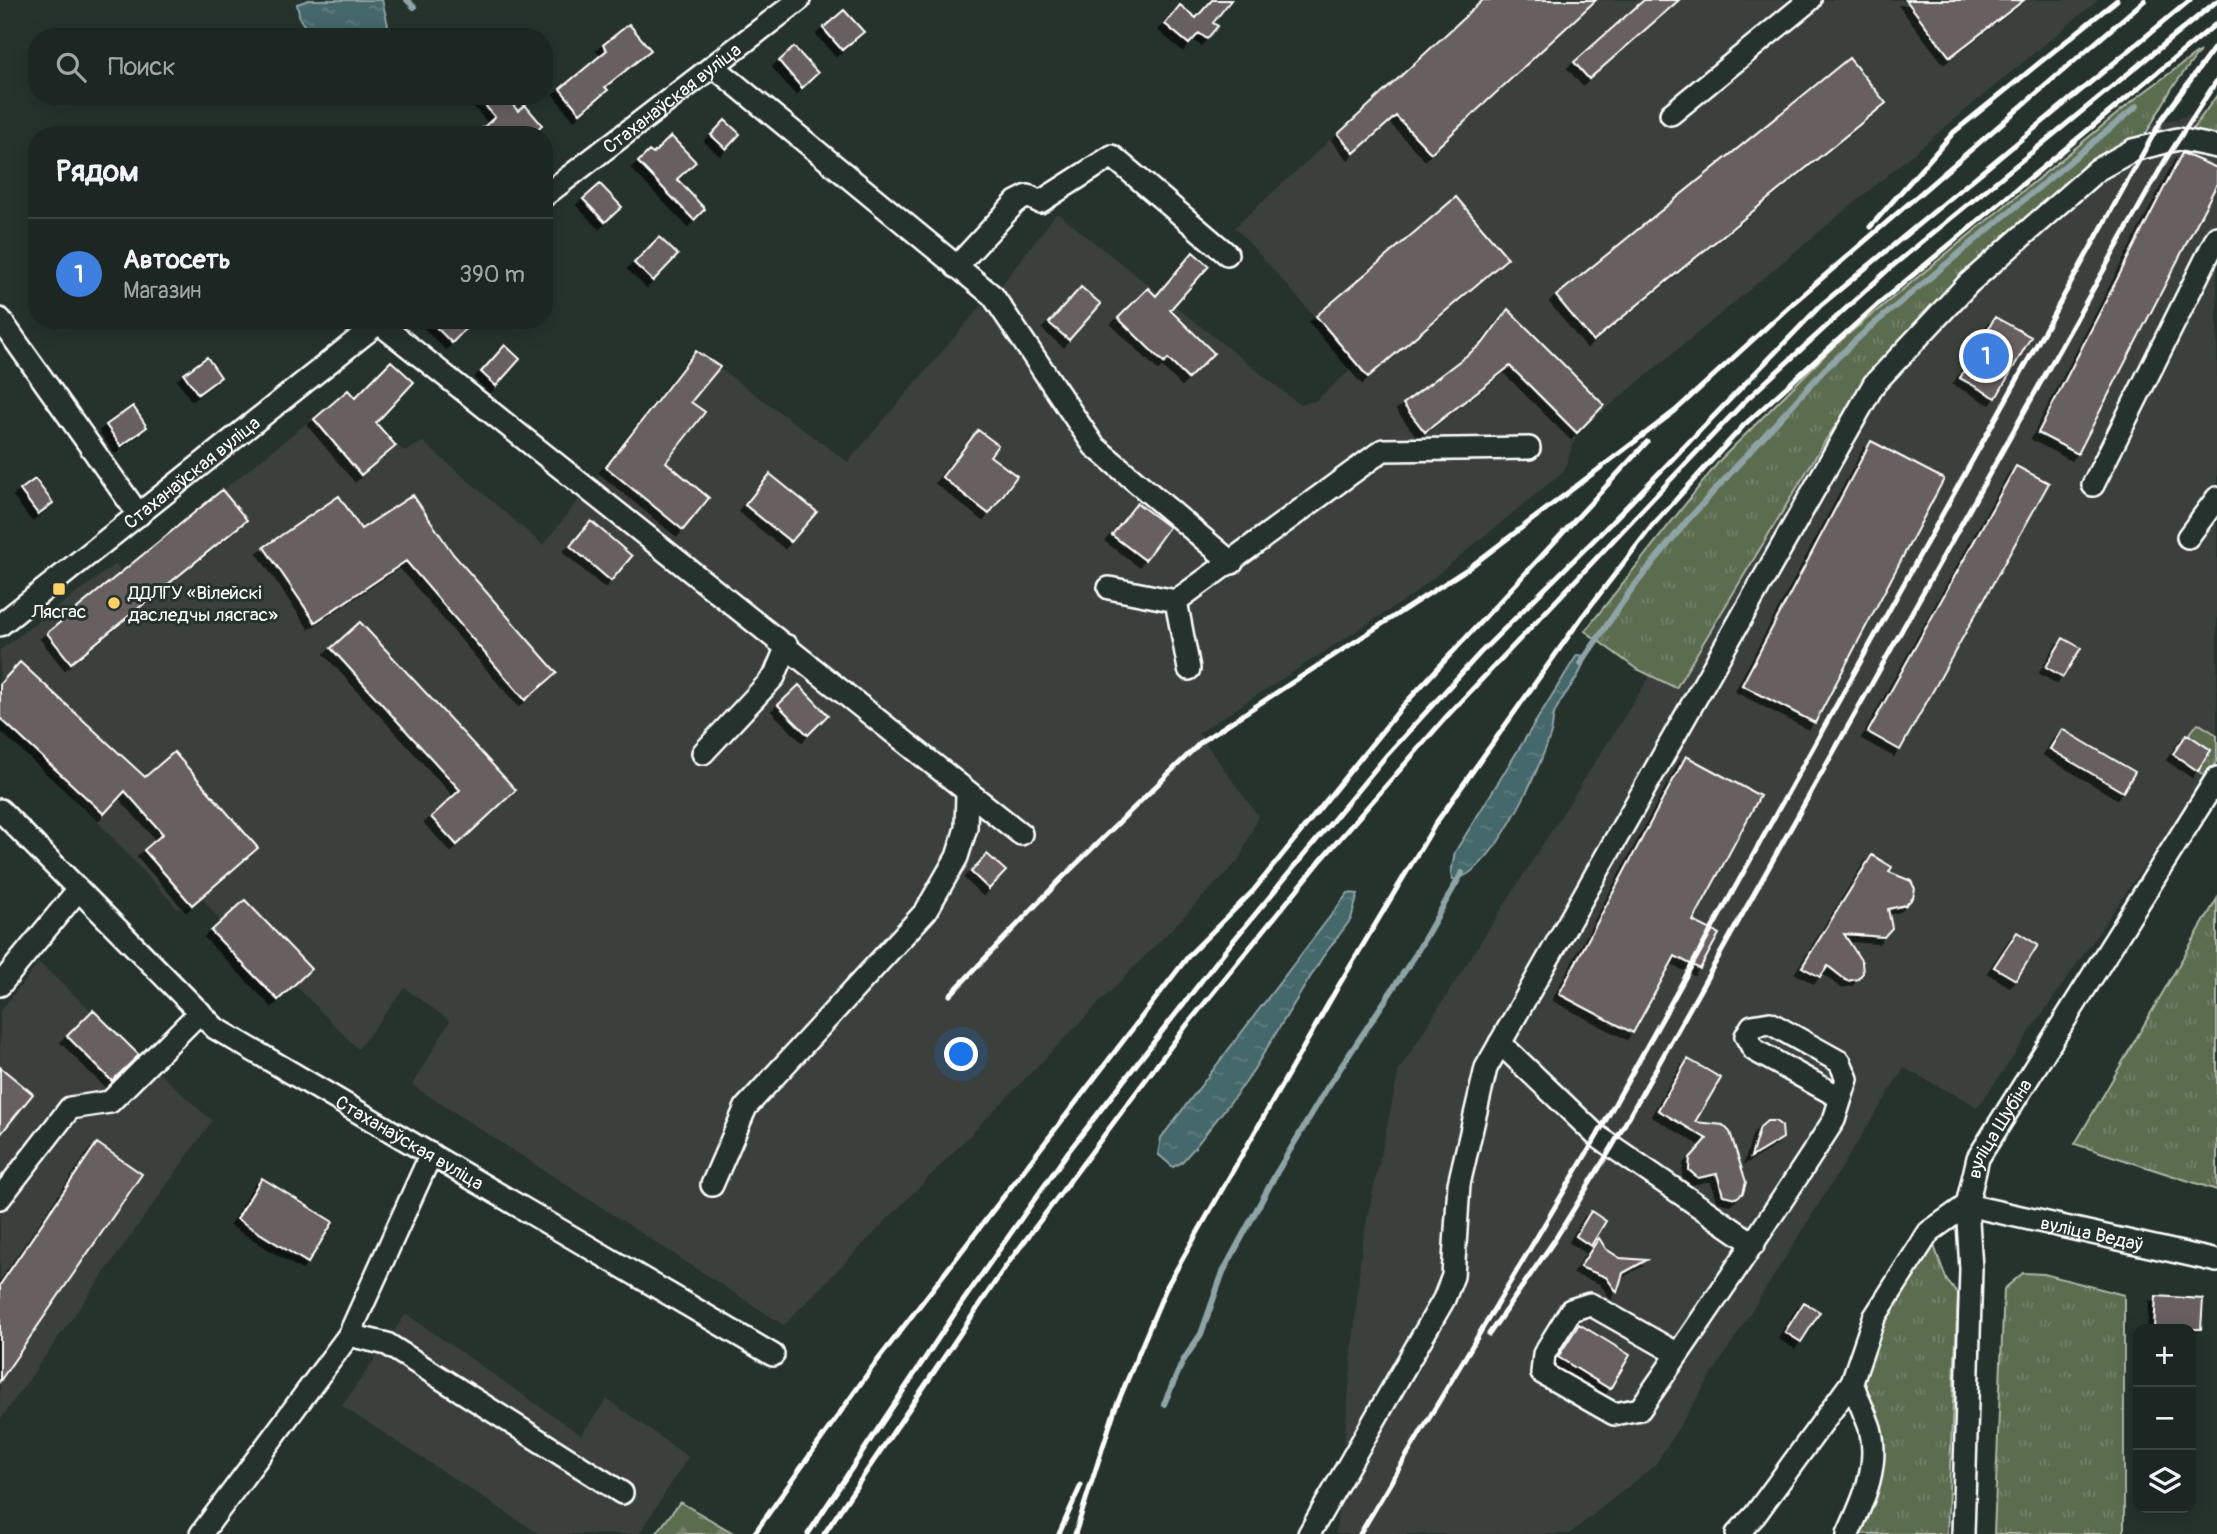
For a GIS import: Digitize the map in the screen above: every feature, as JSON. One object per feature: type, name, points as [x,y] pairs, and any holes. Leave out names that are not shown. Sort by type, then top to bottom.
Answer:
[{"type":"street","name":"Стаханаўская вуліца","points":[[553,189],[799,0]]},
{"type":"street","points":[[1671,114],[1810,0]]},
{"type":"street","points":[[713,66],[993,296],[1094,446],[1232,563]]},
{"type":"street","points":[[1309,1534],[1444,1299],[1453,1276],[1459,1184],[1486,1068],[1874,384],[1968,284],[2103,165],[2133,150],[2178,139],[2217,147]]},
{"type":"street","points":[[956,267],[1016,202],[1028,196],[1040,202],[1112,156],[1227,254]]},
{"type":"street","points":[[2093,485],[2217,237]]},
{"type":"street","points":[[0,319],[139,515]]},
{"type":"street","name":"Стаханаўская вуліца","points":[[0,625],[370,329]]},
{"type":"street","points":[[390,329],[1021,834]]},
{"type":"street","points":[[1109,588],[1176,601],[1232,563],[1383,450],[1529,448]]},
{"type":"street","points":[[2188,537],[2217,498]]},
{"type":"street","points":[[1176,601],[1189,669]]},
{"type":"street","points":[[703,752],[774,677],[787,646]]},
{"type":"street","name":"вуліца Шубіна","points":[[1963,1534],[1971,1269],[1967,1205],[1978,1158],[2217,778]]},
{"type":"street","points":[[712,1185],[746,1107],[926,911],[957,857],[966,828],[967,793]]},
{"type":"street","name":"Стаханаўская вуліца","points":[[0,810],[215,1028],[772,1355]]},
{"type":"street","points":[[0,985],[78,890]]},
{"type":"street","points":[[0,1198],[69,1108],[110,1102],[200,1012]]},
{"type":"street","points":[[1500,1043],[1597,1136],[1754,1244]]},
{"type":"street","points":[[1678,1354],[1590,1304],[1571,1310],[1544,1354],[1542,1373],[1614,1414],[1640,1409],[1678,1354],[1754,1244],[1834,1120],[1841,1098]]},
{"type":"street","points":[[201,1534],[349,1335],[431,1154]]},
{"type":"street","points":[[1737,1534],[1755,1515],[1852,1382],[1874,1318],[1929,1232],[1967,1205]]},
{"type":"street","name":"вуліца Ведаў","points":[[1967,1205],[2217,1261]]},
{"type":"street","points":[[349,1335],[387,1344],[622,1493]]},
{"type":"street","points":[[1848,1534],[1868,1491],[1873,1456],[1870,1428],[1852,1382]]},
{"type":"shaded area","points":[[1483,0],[2098,0],[1577,433],[1564,471],[1411,596],[1198,733],[1258,816],[1239,860],[784,1325],[412,1085],[450,1021],[405,988],[358,1049],[295,985],[278,1000],[211,931],[221,922],[202,898],[192,905],[178,909],[50,770],[53,766],[0,718],[0,650],[116,564],[121,572],[348,390],[396,446],[406,451],[423,442],[543,545],[696,351],[848,462],[982,305],[993,296],[1057,213],[1299,404],[1316,401],[1357,364],[1235,227]]},
{"type":"shaded area","points":[[2205,113],[2217,115],[2217,761],[1978,1107],[1904,1068],[1655,1465],[1569,1534],[1336,1534],[1362,1243],[1399,1070],[1835,386],[2125,129]]},
{"type":"shaded area","points":[[39,963],[212,1121],[0,1420],[0,1011]]},
{"type":"shaded area","points":[[406,1314],[581,1435],[607,1399],[688,1457],[639,1534],[539,1534],[342,1406]]},
{"type":"green space","points":[[2200,51],[2172,88],[2144,137],[2094,164],[2020,222],[1904,337],[1862,387],[1825,441],[1676,688],[1635,668],[1585,631],[1721,459],[1835,345],[2140,95]]},
{"type":"green space","points":[[2217,95],[2217,138],[2192,130]]},
{"type":"green space","points":[[2198,723],[2217,735],[2217,761],[2206,777],[2198,771],[2211,750],[2189,735]]},
{"type":"green space","points":[[2217,899],[2217,1190],[2075,1144]]},
{"type":"green space","points":[[1929,1232],[1947,1281],[1958,1294],[1947,1534],[1848,1534],[1873,1456],[1852,1382]]},
{"type":"green space","points":[[2023,1273],[2044,1274],[2124,1295],[2124,1534],[1994,1534],[2004,1289]]},
{"type":"green space","points":[[680,1502],[735,1534],[656,1534]]},
{"type":"water","points":[[309,0],[382,0],[388,25],[385,28],[306,28],[300,19],[297,4]]},
{"type":"water","points":[[1577,655],[1585,656],[1583,664],[1555,712],[1545,750],[1513,818],[1484,860],[1468,873],[1453,880],[1451,873],[1455,852]]},
{"type":"water","points":[[1348,893],[1358,894],[1351,919],[1322,958],[1246,1082],[1195,1147],[1181,1163],[1173,1167],[1158,1154],[1161,1138]]},
{"type":"building","points":[[1212,0],[1231,0],[1213,23],[1218,26],[1207,39],[1199,33],[1189,44],[1165,24],[1180,5],[1196,18]]},
{"type":"building","points":[[1483,0],[1596,0],[1431,153],[1396,116],[1354,153],[1338,134]]},
{"type":"building","points":[[1644,0],[1679,0],[1589,79],[1574,62]]},
{"type":"building","points":[[1906,0],[2024,0],[1950,57]]},
{"type":"building","points":[[844,10],[864,32],[842,50],[823,28]]},
{"type":"building","points":[[629,24],[651,50],[605,87],[608,90],[580,113],[560,89],[607,50],[603,45]]},
{"type":"building","points":[[794,47],[818,73],[802,88],[779,61]]},
{"type":"building","points":[[1849,58],[1886,103],[1593,341],[1556,296]]},
{"type":"building","points":[[485,105],[513,105],[518,111],[525,105],[542,125],[485,126],[495,117]]},
{"type":"building","points":[[725,120],[740,134],[726,149],[711,135]]},
{"type":"building","points":[[671,136],[696,162],[677,179],[705,209],[694,220],[638,162],[649,151],[653,154]]},
{"type":"building","points":[[2182,153],[2217,168],[2217,184],[2078,454],[2038,433]]},
{"type":"building","points":[[600,184],[622,207],[605,222],[583,199]]},
{"type":"building","points":[[1456,197],[1508,258],[1368,377],[1316,316]]},
{"type":"building","points":[[659,237],[678,255],[653,281],[634,263]]},
{"type":"building","points":[[1193,252],[1209,266],[1170,310],[1214,353],[1188,379],[1168,359],[1164,363],[1118,318],[1148,288],[1156,296]]},
{"type":"building","points":[[1081,287],[1101,304],[1069,340],[1049,323]]},
{"type":"building","points":[[1508,309],[1604,405],[1577,433],[1510,366],[1425,432],[1403,404],[1483,343]]},
{"type":"building","points":[[1995,317],[2031,337],[1996,398],[1960,378]]},
{"type":"building","points":[[438,329],[465,329],[452,343]]},
{"type":"building","points":[[505,345],[520,359],[496,386],[481,372]]},
{"type":"building","points":[[696,351],[720,367],[691,402],[705,412],[666,462],[709,498],[683,530],[606,467]]},
{"type":"building","points":[[207,357],[221,377],[198,394],[184,374]]},
{"type":"building","points":[[391,361],[414,382],[376,423],[396,446],[361,475],[314,419],[348,390],[355,398]]},
{"type":"building","points":[[133,406],[147,427],[121,446],[106,425]]},
{"type":"building","points":[[978,430],[998,445],[990,456],[1017,476],[989,514],[942,477]]},
{"type":"building","points":[[1871,441],[1944,479],[1815,723],[1742,685]]},
{"type":"building","points":[[2016,466],[2049,483],[1900,750],[1868,732]]},
{"type":"building","points":[[770,474],[817,512],[791,542],[745,505]]},
{"type":"building","points":[[35,479],[53,503],[38,514],[20,490]]},
{"type":"building","name":"ДДЛГУ «Вілейскі даследчы лясгас»","points":[[222,490],[247,520],[71,663],[47,633]]},
{"type":"building","points":[[413,495],[453,554],[557,673],[525,700],[406,561],[315,622],[264,547],[339,496],[361,529]]},
{"type":"building","points":[[1137,503],[1169,527],[1145,560],[1112,535]]},
{"type":"building","points":[[591,521],[632,556],[611,581],[570,546]]},
{"type":"building","points":[[360,622],[516,790],[457,845],[431,817],[460,790],[331,648]]},
{"type":"building","points":[[2063,638],[2081,648],[2063,677],[2046,667]]},
{"type":"building","points":[[20,662],[145,777],[174,752],[258,848],[192,905],[144,850],[163,834],[125,791],[104,814],[0,718],[0,684]]},
{"type":"building","points":[[799,685],[828,715],[808,735],[778,705]]},
{"type":"building","points":[[2062,729],[2135,772],[2123,792],[2050,749]]},
{"type":"building","points":[[2187,734],[2211,750],[2198,771],[2173,754]]},
{"type":"building","points":[[1686,756],[1760,796],[1693,921],[1719,934],[1700,969],[1675,956],[1633,1033],[1559,994]]},
{"type":"building","points":[[987,854],[1006,871],[989,889],[971,872]]},
{"type":"building","points":[[1872,855],[1892,867],[1889,872],[1911,881],[1915,889],[1913,898],[1906,905],[1888,909],[1892,928],[1884,937],[1844,934],[1862,962],[1863,973],[1858,979],[1847,981],[1828,966],[1820,977],[1802,967]]},
{"type":"building","points":[[245,900],[311,969],[278,1000],[211,931]]},
{"type":"building","points":[[2017,932],[2038,945],[2016,980],[1994,967]]},
{"type":"building","points":[[93,1010],[139,1055],[112,1081],[67,1036]]},
{"type":"building","points":[[1688,1059],[1721,1078],[1695,1122],[1723,1125],[1730,1132],[1746,1182],[1743,1193],[1736,1198],[1723,1195],[1717,1174],[1698,1178],[1689,1170],[1690,1158],[1707,1139],[1658,1110]]},
{"type":"building","points":[[0,1067],[33,1094],[0,1135]]},
{"type":"building","points":[[1767,1121],[1775,1121],[1782,1126],[1783,1138],[1751,1157],[1760,1127]]},
{"type":"building","points":[[97,1143],[142,1174],[0,1381],[0,1285]]},
{"type":"building","points":[[262,1178],[333,1222],[308,1263],[237,1219]]},
{"type":"building","points":[[1591,1211],[1606,1221],[1591,1246],[1576,1236]]},
{"type":"building","points":[[1599,1238],[1606,1249],[1620,1258],[1647,1260],[1623,1273],[1617,1292],[1606,1277],[1580,1267]]},
{"type":"building","points":[[2156,1296],[2203,1299],[2201,1329],[2196,1329],[2196,1324],[2154,1324]]},
{"type":"building","points":[[1804,1302],[1820,1312],[1801,1342],[1785,1332]]},
{"type":"building","points":[[1579,1324],[1630,1355],[1610,1389],[1558,1357]]},
{"type":"waterway","points":[[407,0],[414,7]]},
{"type":"waterway","points":[[1581,663],[1631,590],[1686,522],[1824,370],[1868,329],[2137,106]]},
{"type":"waterway","points":[[1164,1404],[1183,1361],[1201,1334],[1223,1272],[1277,1172],[1327,1088],[1414,957],[1462,873]]},
{"type":"railway","points":[[1870,227],[1954,132],[2117,0]]},
{"type":"railway","points":[[950,995],[1061,879],[1202,741],[1470,567],[1675,411],[1793,303],[2145,0]]},
{"type":"railway","points":[[808,1534],[961,1304],[1068,1152],[1224,952],[1386,756],[1480,653],[1604,530],[1821,305],[2190,0]]},
{"type":"railway","points":[[824,1534],[1006,1266],[1186,1026],[1322,859],[1447,716],[1746,400],[1890,268],[2217,1]]},
{"type":"railway","points":[[1075,1534],[1115,1409],[1167,1286],[1339,985],[1436,823],[1582,617],[1652,526],[1744,425],[1878,304],[2217,23]]},
{"type":"railway","points":[[1360,1534],[1597,1136],[2162,119],[2217,44]]},
{"type":"railway","points":[[1489,1334],[1554,1241],[1612,1147],[2166,159],[2217,80]]},
{"type":"railway","points":[[754,1534],[871,1369],[1190,954],[1253,891],[1401,708],[1647,442]]},
{"type":"railway","points":[[1059,1534],[1081,1485]]},
{"type":"place","name":"Автосеть","points":[[1986,356]]},
{"type":"place","name":"Лясгас","points":[[59,589]]},
{"type":"place","name":"ДДЛГУ «Вілейскі даследчы лясгас»","points":[[114,603]]}]
